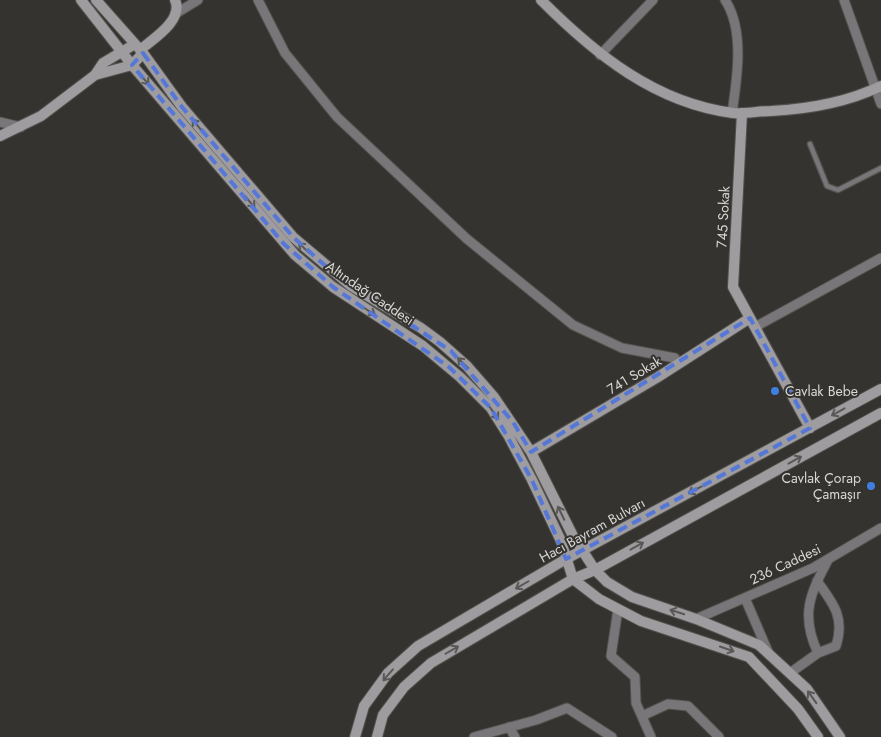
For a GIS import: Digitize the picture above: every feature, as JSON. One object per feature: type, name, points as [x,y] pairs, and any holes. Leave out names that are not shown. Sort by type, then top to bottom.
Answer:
[{"type":"main road","name":"Altındağ Caddesi","points":[[81,0],[132,65],[295,255],[333,287],[423,346],[460,377],[491,408],[508,434],[555,526],[572,579]]},
{"type":"main road","name":"Altındağ Caddesi","points":[[96,0],[139,49],[182,106],[293,237],[345,281],[421,328],[458,357],[504,409],[531,452],[567,524],[594,570]]},
{"type":"main road","points":[[95,75],[132,65],[139,49],[167,26],[175,14],[177,8],[175,0]]},
{"type":"main road","points":[[541,0],[600,55],[644,83],[676,100],[737,113],[816,107],[878,88]]},
{"type":"main road","points":[[0,136],[41,116],[95,75],[103,63],[122,51],[139,49]]},
{"type":"main road","name":"745 Sokak","points":[[737,113],[733,288],[810,428]]},
{"type":"main road","name":"741 Sokak","points":[[531,452],[658,377],[750,318]]},
{"type":"main road","name":"Hacı Bayram Bulvarı","points":[[355,737],[364,706],[388,673],[418,646],[566,559],[881,389]]},
{"type":"main road","points":[[377,737],[383,715],[404,687],[431,662],[572,579],[594,570],[881,413]]},
{"type":"main road","points":[[594,570],[607,582],[632,598],[696,619],[759,645],[807,689],[840,737]]},
{"type":"main road","points":[[572,579],[599,599],[641,621],[749,657],[798,708],[818,737]]},
{"type":"street","points":[[175,14],[198,0]]},
{"type":"street","points":[[258,0],[285,53],[338,117],[467,238],[573,325],[622,348],[675,358]]},
{"type":"street","points":[[600,55],[653,0]]},
{"type":"street","name":"745 Sokak","points":[[725,0],[733,12],[739,67],[737,113]]},
{"type":"street","points":[[844,0],[878,88],[881,104]]},
{"type":"street","points":[[0,122],[21,127]]},
{"type":"street","points":[[755,327],[881,258]]},
{"type":"street","name":"236 Caddesi","points":[[696,619],[813,568],[881,528]]},
{"type":"street","points":[[818,653],[812,639],[808,604],[828,560]]},
{"type":"street","points":[[790,673],[818,653],[836,646],[840,632],[839,618],[817,581]]},
{"type":"street","points":[[746,598],[769,654]]},
{"type":"street","points":[[618,609],[611,656],[635,677],[636,703],[651,737]]},
{"type":"street","points":[[642,716],[668,704],[688,706],[719,737]]},
{"type":"street","points":[[474,737],[567,708],[612,737]]},
{"type":"street","points":[[508,727],[515,737]]},
{"type":"lane","points":[[810,144],[827,186],[832,189],[838,190],[881,168]]},
{"type":"highlighted area","points":[[143,53],[182,107],[293,237],[338,277],[451,351],[513,422],[531,452],[750,318],[810,428],[566,559],[532,480],[491,408],[449,367],[333,287],[284,244],[132,65]]},
{"type":"place","name":"Cavlak Bebe","points":[[775,391]]},
{"type":"place","name":"Cavlak Çorap Çamaşır","points":[[871,486]]}]
